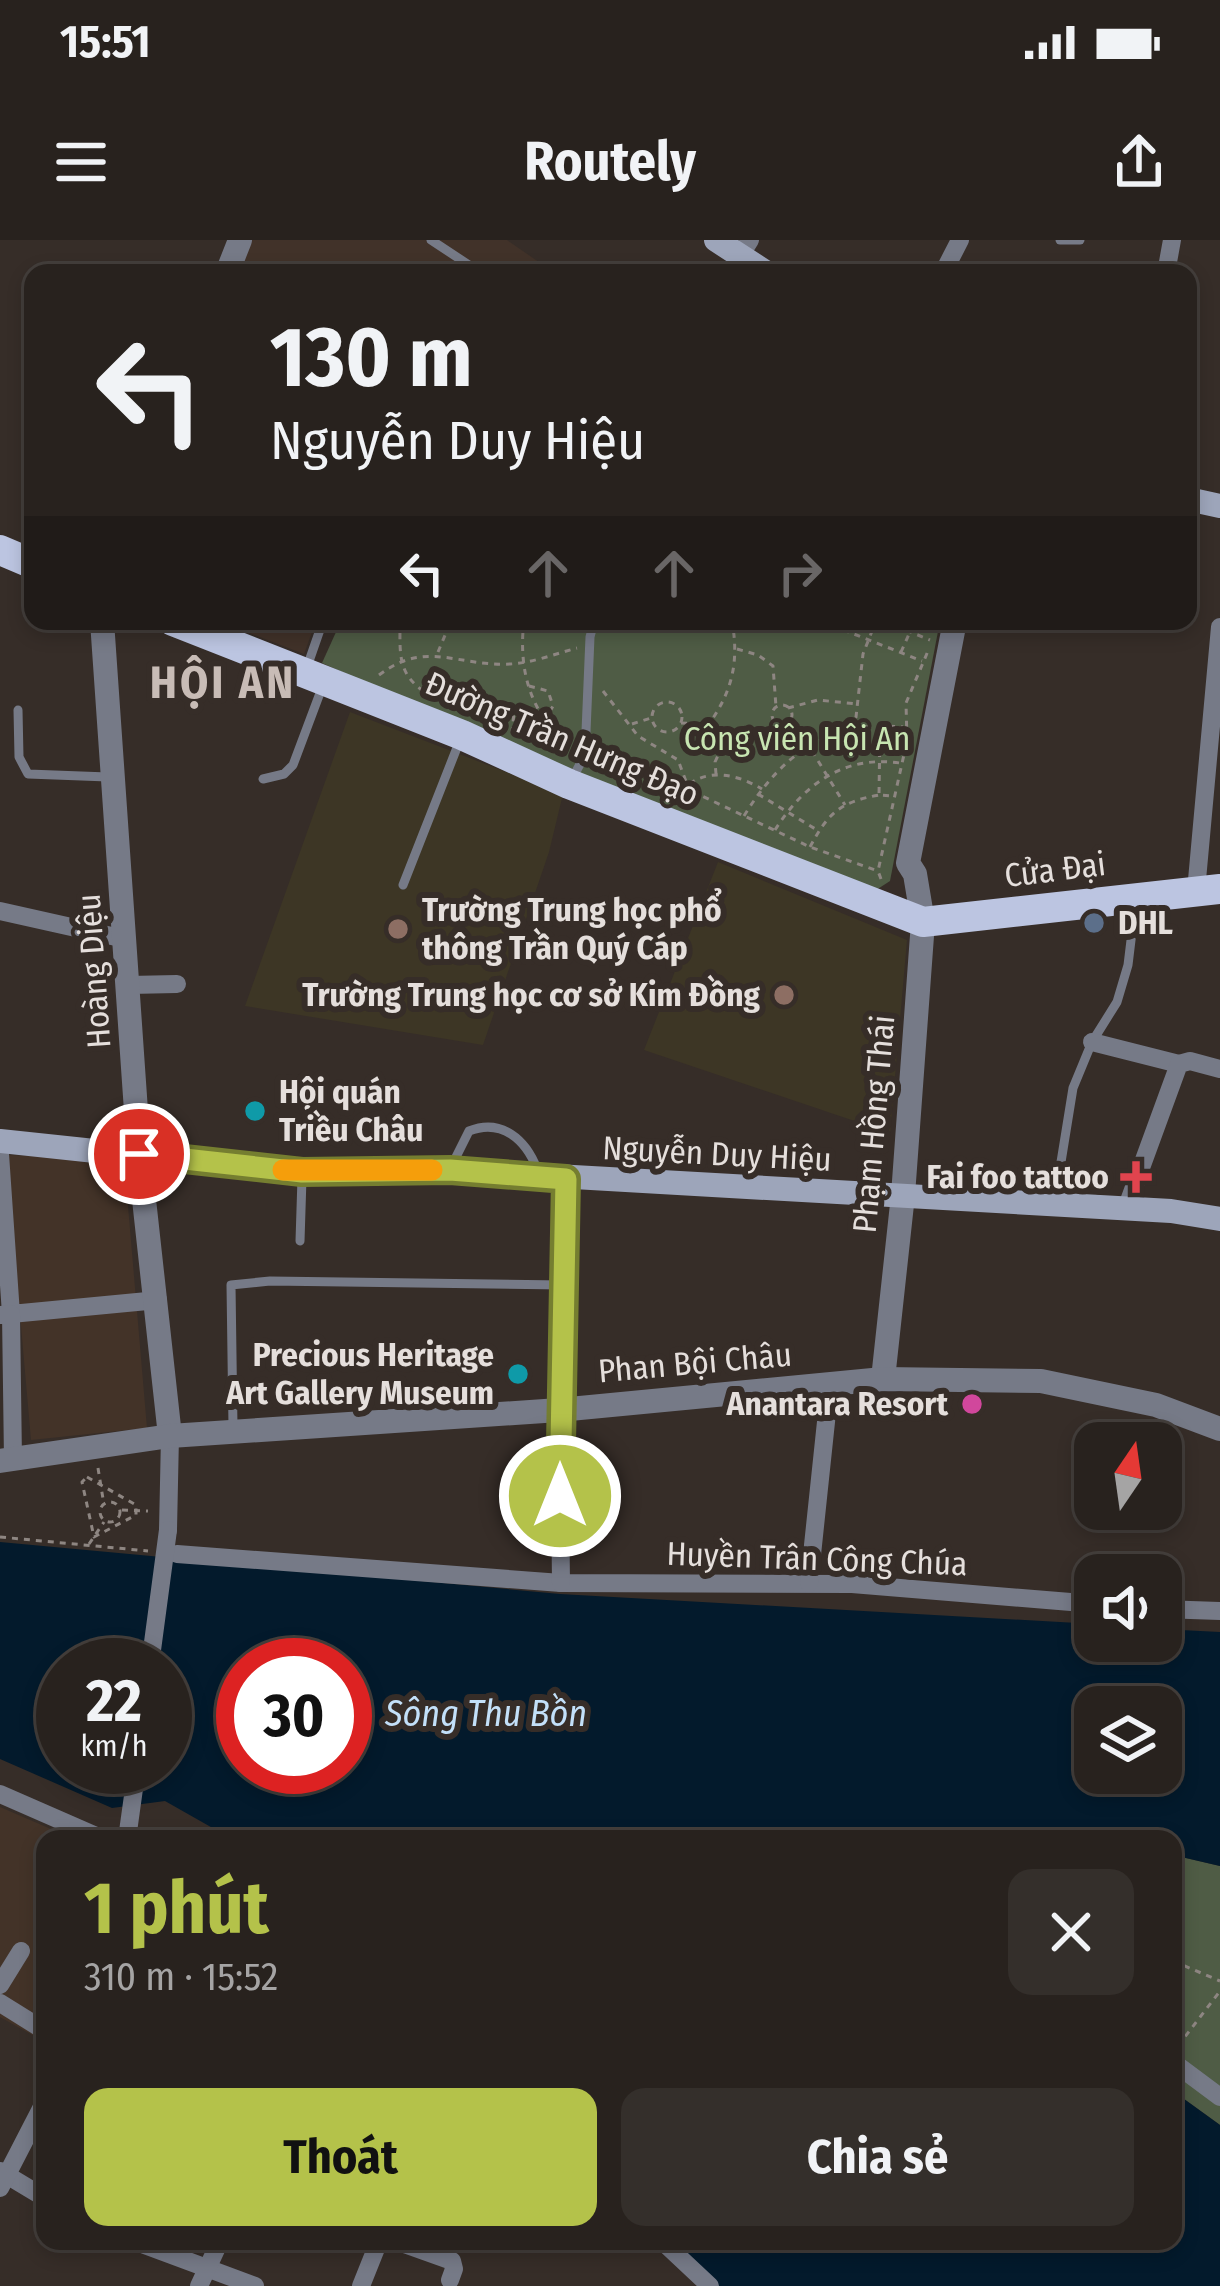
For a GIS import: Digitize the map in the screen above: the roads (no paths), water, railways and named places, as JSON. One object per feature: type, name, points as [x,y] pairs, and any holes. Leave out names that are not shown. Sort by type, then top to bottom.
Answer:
[{"type":"main road","points":[[716,240],[745,248]]},
{"type":"main road","name":"Đường Trần Hưng Đạo","points":[[214,630],[315,677],[464,723],[569,784],[923,922]]},
{"type":"main road","name":"Cửa Đại","points":[[923,922],[1208,890]]},
{"type":"main road","name":"Nguyễn Duy Hiệu","points":[[0,1141],[302,1172],[450,1170],[1126,1209],[1220,1219]]},
{"type":"street","name":"Cửa Đại","points":[[1208,890],[1220,627]]},
{"type":"street","name":"Hoàng Diệu","points":[[103,630],[139,1154],[170,1436],[168,1530],[154,1638]]},
{"type":"street","name":"Phạm Hồng Thái","points":[[884,1379],[923,922],[915,874],[923,867],[953,670],[955,630]]},
{"type":"street","name":"Phạm Hồng Thái","points":[[953,670],[967,630]]},
{"type":"street","points":[[0,910],[125,939]]},
{"type":"street","points":[[129,985],[177,984]]},
{"type":"street","points":[[1092,1042],[1220,1069]]},
{"type":"street","points":[[1126,1209],[1179,1064]]},
{"type":"street","points":[[0,1154],[6,1461]]},
{"type":"street","points":[[561,1583],[559,1410],[566,1179]]},
{"type":"street","points":[[5,1315],[158,1300]]},
{"type":"street","name":"Phan Bội Châu","points":[[6,1461],[170,1436],[559,1410],[884,1379],[1040,1381],[1156,1405],[1220,1429]]},
{"type":"street","points":[[809,1583],[830,1384]]},
{"type":"street","name":"Huyền Trân Công Chúa","points":[[177,1553],[561,1583],[809,1583],[1074,1602]]},
{"type":"street","points":[[1182,1610],[1220,1611]]},
{"type":"street","points":[[0,1794],[83,1830]]},
{"type":"street","points":[[128,1830],[133,1794]]},
{"type":"street","points":[[0,1985],[21,1951]]},
{"type":"street","points":[[0,2003],[36,2025]]},
{"type":"street","points":[[1182,2069],[1220,2097]]},
{"type":"street","points":[[36,2117],[2,2178],[36,2194]]},
{"type":"street","points":[[151,2250],[202,2278],[255,2286]]},
{"type":"street","points":[[202,2278],[216,2250]]},
{"type":"street","points":[[361,2286],[376,2250]]},
{"type":"street","points":[[421,2250],[452,2261],[450,2281]]},
{"type":"street","points":[[672,2250],[710,2286]]},
{"type":"lane","points":[[431,240],[467,264]]},
{"type":"lane","points":[[1060,240],[1080,240]]},
{"type":"lane","points":[[263,779],[284,774],[293,765],[322,630]]},
{"type":"lane","points":[[569,784],[585,755],[592,630]]},
{"type":"lane","points":[[18,710],[20,762],[28,774],[113,777]]},
{"type":"lane","points":[[403,885],[464,723]]},
{"type":"lane","points":[[1054,1205],[1073,1088],[1092,1042],[1117,1002],[1128,965],[1136,897]]},
{"type":"lane","points":[[450,1170],[469,1131],[497,1128],[513,1133],[529,1150],[539,1177]]},
{"type":"lane","points":[[300,1240],[302,1172]]},
{"type":"lane","points":[[233,1432],[231,1285],[270,1281],[563,1285]]},
{"type":"water","name":"Sông Thu Bồn","points":[[0,1542],[560,1594],[1074,1623],[1074,1662],[1182,1662],[1182,1630],[1220,1632],[1220,1866],[1182,1857],[1182,1830],[216,1830],[165,1801],[112,1808],[80,1794],[192,1794],[192,1638],[36,1638],[36,1775],[0,1759]]},
{"type":"water","points":[[1182,2098],[1220,2125],[1220,2286],[717,2286],[681,2250],[1182,2250]]},
{"type":"place","name":"DHL","points":[[1094,923]]},
{"type":"place","name":"Trường Trung học phổ thông Trần Quý Cáp","points":[[398,929]]},
{"type":"place","name":"Trường Trung học cơ sở Kim Đồng","points":[[784,995]]},
{"type":"place","name":"Hội quán Triều Châu","points":[[255,1111]]},
{"type":"place","name":"Fai foo tattoo","points":[[1136,1177]]},
{"type":"place","name":"Precious Heritage Art Gallery Museum","points":[[518,1374]]},
{"type":"place","name":"Anantara Resort","points":[[972,1404]]},
{"type":"district","name":"HỘI AN","points":[[223,683]]},
{"type":"park label","name":"Công viên Hội An","points":[[797,739]]}]
